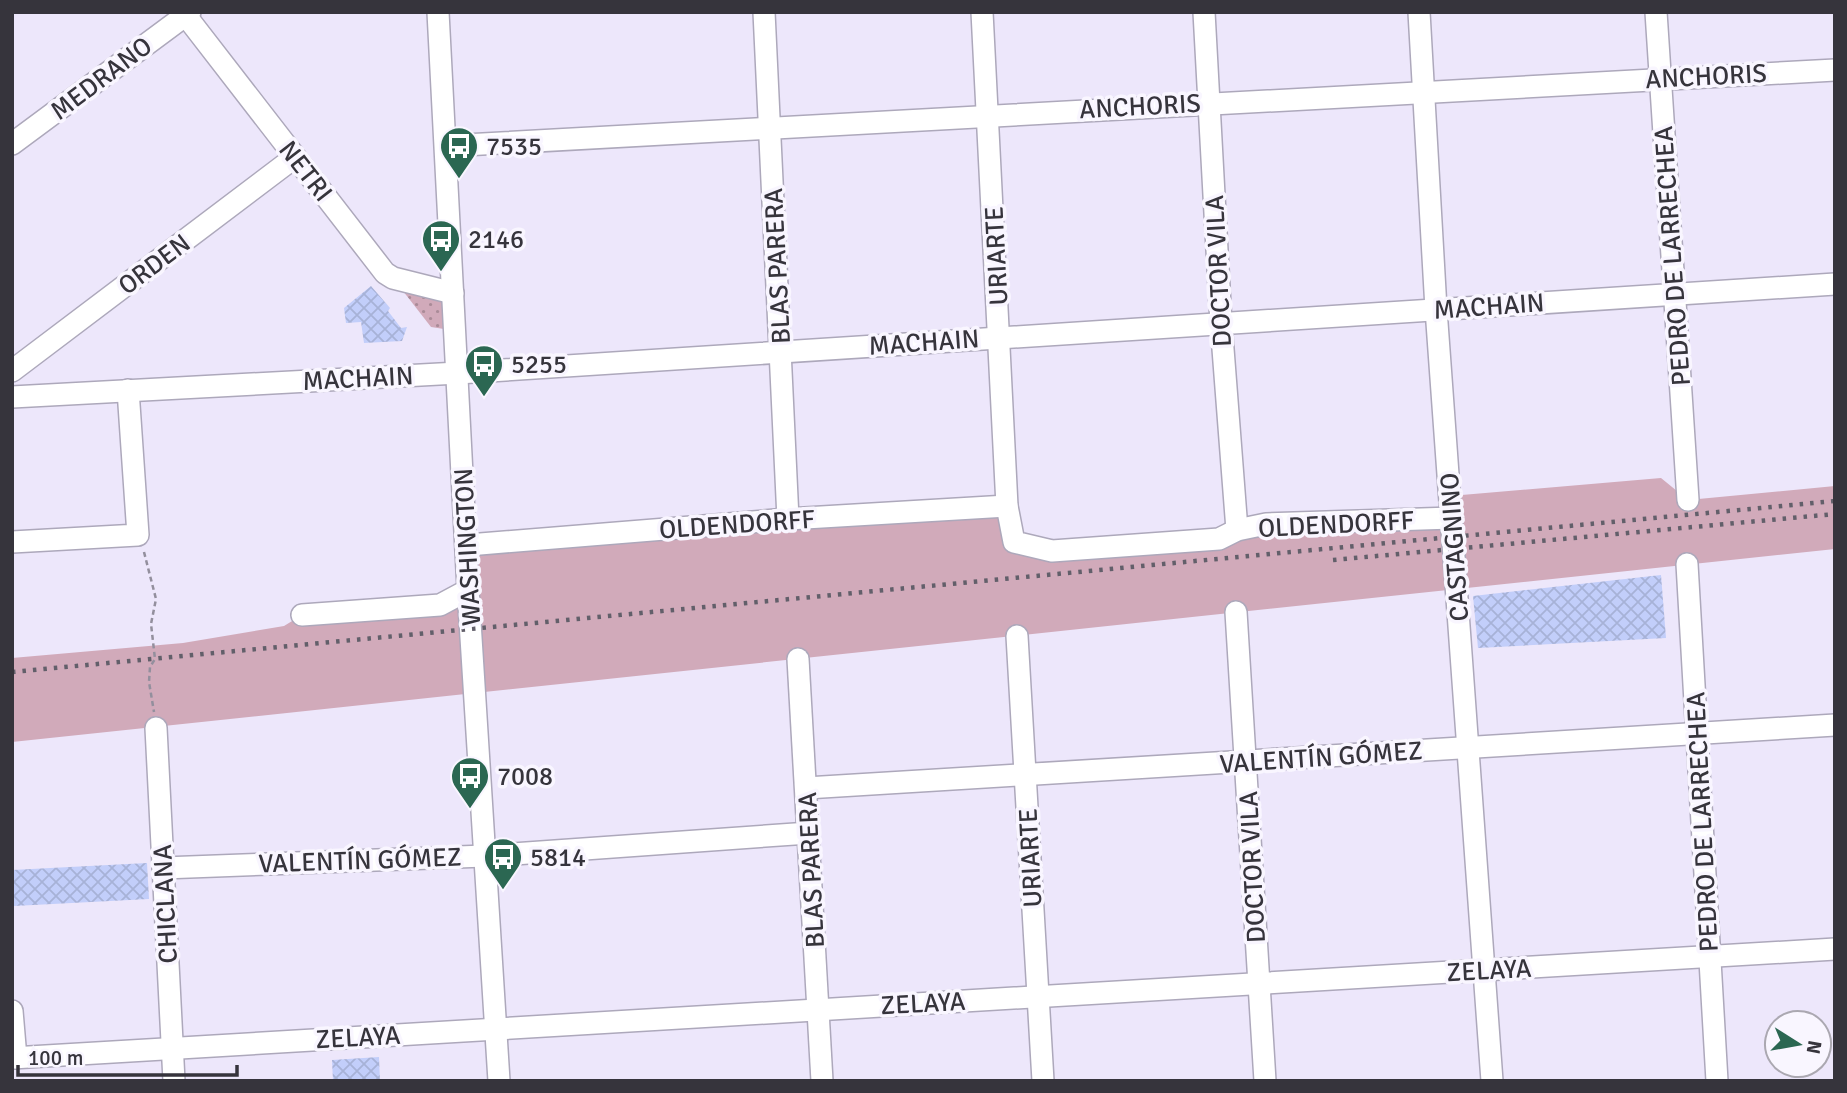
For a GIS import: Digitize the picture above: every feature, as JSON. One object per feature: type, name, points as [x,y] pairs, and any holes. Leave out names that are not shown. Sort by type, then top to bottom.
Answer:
[{"type":"street","name":"WASHINGTON","points":[[438,12],[468,545],[468,590],[499,1081]]},
{"type":"street","name":"BLAS PARERA","points":[[764,12],[788,519]]},
{"type":"street","name":"URIARTE","points":[[982,12],[1007,506],[1014,542]]},
{"type":"street","name":"DOCTOR VILA","points":[[1203,12],[1221,323],[1237,530]]},
{"type":"street","name":"CASTAGNINO","points":[[1419,12],[1436,309],[1492,1081]]},
{"type":"street","name":"PEDRO DE LARRECHEA","points":[[1656,12],[1688,500]]},
{"type":"street","name":"MEDRANO","points":[[12,144],[186,13]]},
{"type":"street","name":"NETRI","points":[[186,13],[384,273],[393,278],[453,293]]},
{"type":"street","name":"ANCHORIS","points":[[446,146],[989,114],[1835,70]]},
{"type":"street","name":"ORDEN","points":[[12,371],[295,157]]},
{"type":"street","name":"MACHAIN","points":[[12,397],[458,373],[1835,284]]},
{"type":"street","points":[[12,542],[138,535],[128,390]]},
{"type":"street","name":"OLDENDORFF","points":[[468,545],[788,519],[1007,506]]},
{"type":"street","name":"OLDENDORFF","points":[[1014,542],[1052,551],[1219,539],[1237,530],[1266,524],[1452,518]]},
{"type":"street","name":"PEDRO DE LARRECHEA","points":[[1687,564],[1717,1081]]},
{"type":"street","points":[[302,615],[440,605],[468,590]]},
{"type":"street","name":"DOCTOR VILA","points":[[1236,612],[1265,1081]]},
{"type":"street","name":"URIARTE","points":[[1017,636],[1043,1081]]},
{"type":"street","name":"BLAS PARERA","points":[[798,659],[822,1081]]},
{"type":"street","name":"VALENTÍN GÓMEZ","points":[[806,789],[1835,725]]},
{"type":"street","name":"CHICLANA","points":[[156,727],[174,1081]]},
{"type":"street","name":"VALENTÍN GÓMEZ","points":[[163,868],[485,856],[809,833]]},
{"type":"street","name":"ZELAYA","points":[[14,1058],[1835,949]]},
{"type":"street","points":[[12,1011],[14,1058]]},
{"type":"path","points":[[138,535],[156,599],[151,624],[155,659],[150,667],[149,682],[156,727]]},
{"type":"shaded area","points":[[403,291],[443,301],[444,329],[431,327]]},
{"type":"shaded area","points":[[1661,478],[1688,500],[1835,486],[1835,549],[12,742],[12,658],[183,643],[284,626],[302,615],[468,590],[468,545],[1007,506],[1014,542],[1053,551],[1237,530],[1451,518],[1450,496]]},
{"type":"building","points":[[371,286],[390,308],[388,311],[401,328],[407,327],[402,341],[364,343],[361,322],[346,323],[344,308]]},
{"type":"building","points":[[1661,575],[1666,638],[1478,648],[1473,596]]},
{"type":"building","points":[[147,863],[149,899],[14,906],[12,870]]},
{"type":"building","points":[[379,1057],[380,1081],[333,1081],[332,1060]]},
{"type":"railway","points":[[12,672],[1835,501]]},
{"type":"railway","points":[[1333,560],[1835,514]]},
{"type":"place","name":"7535","points":[[459,180]]},
{"type":"place","name":"2146","points":[[441,273]]},
{"type":"place","name":"5255","points":[[484,398]]},
{"type":"place","name":"7008","points":[[470,810]]},
{"type":"place","name":"5814","points":[[503,891]]}]
